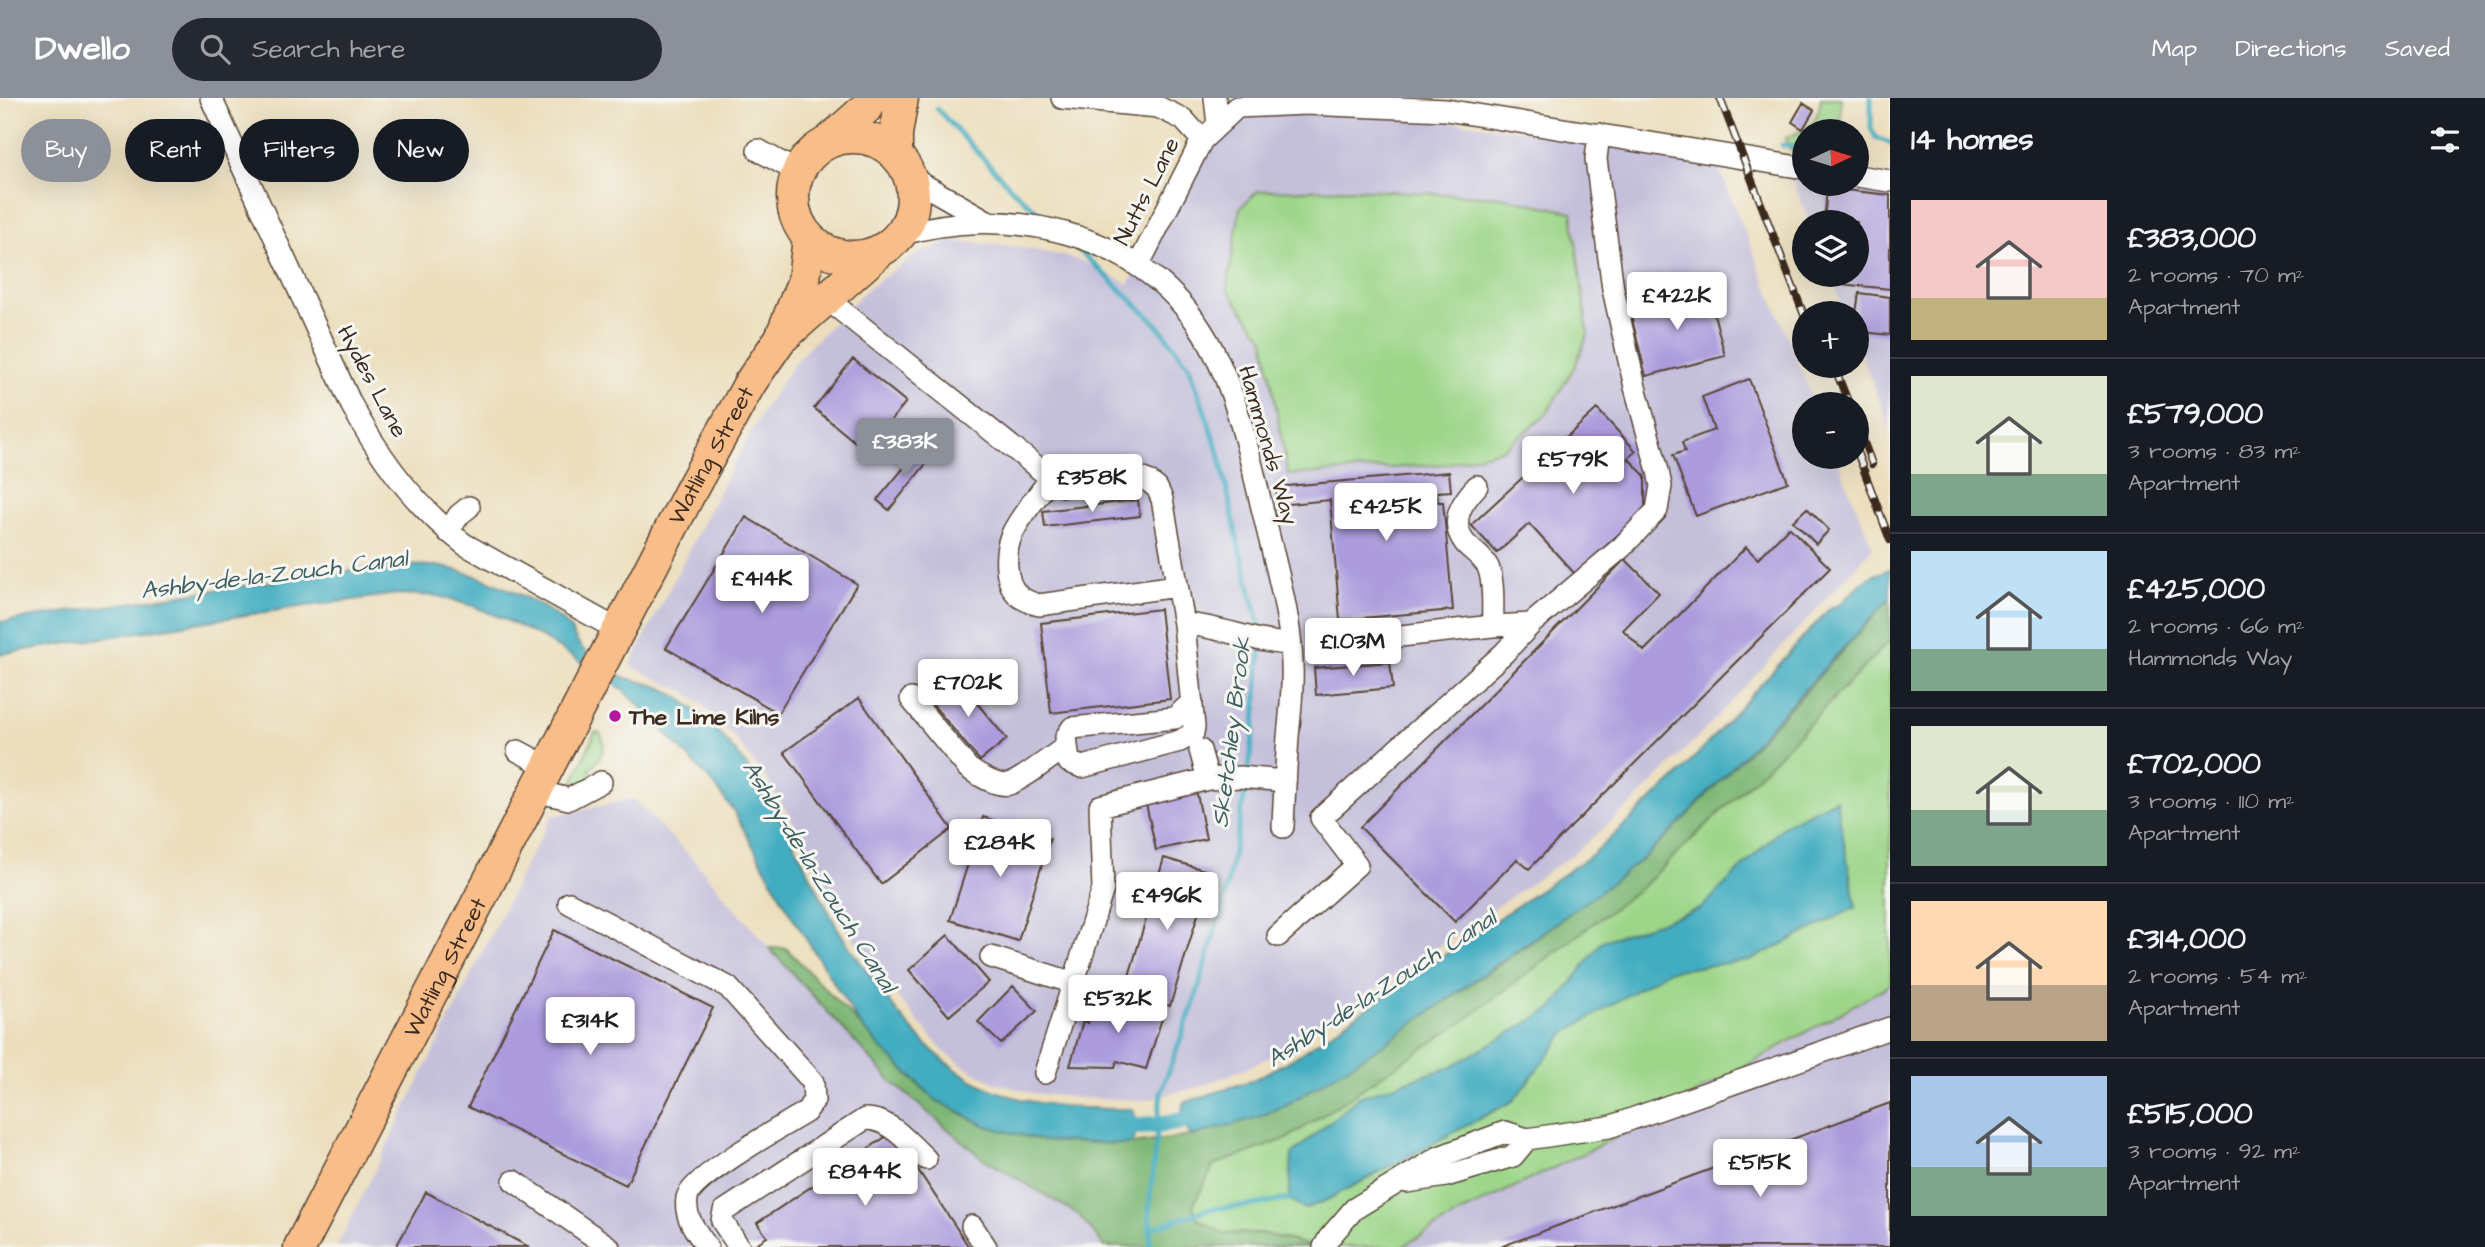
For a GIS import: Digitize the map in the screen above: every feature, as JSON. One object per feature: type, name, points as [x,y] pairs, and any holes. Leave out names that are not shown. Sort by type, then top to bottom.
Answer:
[{"type":"highway","points":[[874,98],[828,142],[816,149],[798,172],[793,189],[793,206],[799,223],[809,238],[824,250],[842,256],[861,257],[889,243],[909,218],[913,197],[896,134],[902,98]]},
{"type":"highway","points":[[828,142],[846,137],[881,143],[903,166]]},
{"type":"highway","name":"Watling Street","points":[[300,1247],[589,687],[750,383],[781,338],[804,280],[809,238]]},
{"type":"highway","name":"Watling Street","points":[[781,338],[889,243]]},
{"type":"street","name":"Hydes Lane","points":[[211,98],[363,428],[404,486],[448,532],[614,640]]},
{"type":"street","name":"Nutts Lane","points":[[1062,98],[1158,107],[1183,119],[1202,140]]},
{"type":"street","points":[[1215,98],[1218,125]]},
{"type":"street","name":"Nutts Lane","points":[[1138,266],[1202,140],[1237,107],[1306,104],[1446,110],[1792,166]]},
{"type":"street","points":[[1278,936],[1357,865],[1321,818],[1504,653],[1531,624],[1622,547],[1657,510],[1660,498],[1658,471],[1641,412],[1613,289],[1596,159],[1599,134]]},
{"type":"street","points":[[758,150],[798,172]]},
{"type":"street","name":"Hammonds Way","points":[[903,166],[987,222]]},
{"type":"street","points":[[1869,178],[1890,181]]},
{"type":"street","name":"Hammonds Way","points":[[889,243],[941,225],[987,222],[1044,227],[1082,237],[1108,248],[1138,266],[1169,291],[1201,330],[1224,376],[1257,488],[1283,644],[1291,702],[1278,780],[1283,827]]},
{"type":"street","points":[[827,299],[1050,479],[1064,486],[1138,477],[1157,488],[1165,512],[1184,624],[1192,702],[1193,733],[1180,741],[1082,767],[1069,762],[1066,747],[1068,732],[1072,729],[1175,718],[1192,702]]},
{"type":"street","points":[[1050,479],[1012,533],[1009,543],[1007,571],[1010,585],[1018,596],[1039,605],[1177,586]]},
{"type":"street","points":[[1477,486],[1463,500],[1457,525],[1464,541],[1488,568],[1493,626]]},
{"type":"street","points":[[448,532],[459,514],[468,507]]},
{"type":"street","points":[[1184,624],[1204,625],[1283,644]]},
{"type":"street","points":[[1327,644],[1531,624]]},
{"type":"street","points":[[911,699],[968,768],[979,776],[1000,783],[1011,783],[1066,747]]},
{"type":"street","points":[[1200,750],[1208,779]]},
{"type":"street","points":[[518,751],[541,779],[569,799],[601,782]]},
{"type":"street","points":[[1045,1073],[1103,889],[1100,806],[1208,779],[1240,777],[1278,780]]},
{"type":"street","points":[[569,903],[728,987],[813,1082],[814,1100],[806,1112],[702,1178],[687,1195],[687,1217],[707,1247]]},
{"type":"street","points":[[991,957],[1074,983]]},
{"type":"street","points":[[1324,1247],[1354,1209],[1400,1183],[1446,1176],[1485,1166],[1513,1156],[1527,1139],[1609,1127],[1890,1028]]},
{"type":"street","points":[[739,1247],[722,1221],[724,1211],[865,1119],[878,1119],[890,1126],[926,1159]]},
{"type":"street","points":[[514,1181],[609,1247]]},
{"type":"street","points":[[972,1226],[986,1247]]},
{"type":"shaded area","points":[[1306,104],[1713,153],[1792,347],[1792,378],[1804,378],[1810,392],[1792,392],[1792,469],[1841,469],[1873,548],[1708,727],[1634,802],[1571,856],[1309,1034],[1258,1063],[1202,1086],[1146,1100],[1078,1098],[1032,1093],[995,1083],[942,1050],[879,975],[846,927],[785,808],[738,742],[707,709],[687,693],[630,666],[765,407],[798,358],[867,289],[919,253],[951,241],[1008,245],[1065,256],[1082,261],[1129,284],[1171,197],[1237,107]]},
{"type":"shaded area","points":[[1890,181],[1890,429],[1869,375],[1869,301],[1840,301],[1835,287],[1869,287],[1869,210],[1804,210],[1799,196],[1869,196],[1869,183]]},
{"type":"shaded area","points":[[633,799],[691,857],[769,948],[892,1082],[981,1157],[1080,1215],[1105,1247],[337,1247],[552,816]]},
{"type":"shaded area","points":[[1890,985],[1890,1247],[1401,1247],[1465,1211],[1625,1133]]},
{"type":"green space","points":[[1821,98],[1841,98],[1841,119],[1814,119]]},
{"type":"green space","points":[[1792,135],[1792,150],[1790,150],[1786,138]]},
{"type":"green space","points":[[1351,189],[1501,197],[1572,212],[1588,334],[1575,366],[1545,416],[1503,449],[1447,464],[1288,475],[1264,339],[1227,289],[1240,208],[1258,191]]},
{"type":"green space","points":[[1890,598],[1890,640],[1772,762],[1643,886],[1461,1023],[1288,1138],[1214,1165],[1193,1205],[1198,1219],[1224,1234],[1261,1233],[1316,1247],[1105,1247],[1079,1215],[981,1157],[892,1082],[769,948],[786,948],[913,1080],[936,1100],[986,1126],[1044,1141],[1132,1144],[1191,1136],[1259,1117],[1289,1103],[1384,1044],[1530,943],[1646,856],[1805,692]]},
{"type":"green space","points":[[1890,640],[1890,985],[1625,1133],[1465,1211],[1401,1247],[1316,1247],[1261,1233],[1224,1234],[1198,1219],[1193,1205],[1214,1165],[1288,1138],[1643,886],[1772,762]]},
{"type":"green space","points":[[595,732],[600,733],[604,744],[600,757],[590,769],[594,780],[570,790]]},
{"type":"water","points":[[396,566],[443,567],[508,589],[556,616],[567,625],[582,648],[610,670],[664,689],[686,703],[707,720],[742,760],[791,838],[843,937],[905,1021],[931,1049],[958,1071],[986,1087],[1017,1098],[1051,1105],[1133,1109],[1139,1127],[1132,1144],[1044,1141],[986,1126],[936,1100],[881,1048],[859,1023],[790,913],[733,810],[711,781],[616,684],[541,637],[504,619],[438,596],[397,594],[0,654],[0,622],[328,573]]},
{"type":"water","points":[[1890,569],[1890,598],[1646,856],[1601,891],[1384,1044],[1289,1103],[1259,1117],[1191,1136],[1182,1122],[1183,1103],[1253,1080],[1291,1060],[1593,854],[1677,777],[1831,607],[1839,605],[1867,578]]},
{"type":"water","points":[[1836,799],[1856,907],[1751,960],[1668,971],[1565,1033],[1513,1101],[1325,1201],[1305,1209],[1289,1199],[1292,1154],[1359,1097],[1450,1067],[1553,1008],[1602,941],[1700,909],[1785,825]]},
{"type":"building","points":[[1803,103],[1814,110],[1809,119],[1794,119]]},
{"type":"building","points":[[1869,193],[1890,195],[1890,289],[1869,287],[1869,210],[1825,210],[1826,196],[1869,196]]},
{"type":"building","points":[[1707,287],[1725,356],[1646,376],[1629,307]]},
{"type":"building","points":[[1859,293],[1890,297],[1890,335],[1869,333],[1869,301],[1858,301]]},
{"type":"building","points":[[853,359],[906,402],[866,451],[814,408]]},
{"type":"building","points":[[1749,379],[1788,482],[1696,516],[1673,455],[1685,451],[1682,442],[1714,430],[1702,397]]},
{"type":"building","points":[[1597,409],[1636,451],[1628,458],[1645,476],[1645,510],[1575,574],[1529,524],[1497,553],[1471,525]]},
{"type":"building","points":[[922,446],[933,455],[889,510],[877,500]]},
{"type":"building","points":[[1449,472],[1451,491],[1437,492],[1438,502],[1443,502],[1453,610],[1340,620],[1330,500],[1278,505],[1276,487]]},
{"type":"building","points":[[1138,500],[1140,516],[1045,527],[1043,511]]},
{"type":"building","points":[[1807,508],[1829,530],[1816,544],[1793,521]]},
{"type":"building","points":[[746,517],[857,584],[778,713],[666,648]]},
{"type":"building","points":[[1789,527],[1830,568],[1529,869],[1517,859],[1455,922],[1360,827],[1625,559],[1659,593],[1623,630],[1644,651],[1746,547],[1758,559]]},
{"type":"building","points":[[1160,609],[1170,699],[1051,713],[1041,623]]},
{"type":"building","points":[[1390,662],[1393,688],[1316,695],[1314,668]]},
{"type":"building","points":[[955,677],[1007,739],[980,761],[928,699]]},
{"type":"building","points":[[859,698],[952,829],[881,884],[784,752]]},
{"type":"building","points":[[1196,789],[1206,839],[1156,850],[1145,799]]},
{"type":"building","points":[[983,817],[1050,839],[1018,941],[950,920]]},
{"type":"building","points":[[1164,858],[1211,872],[1170,1006],[1124,993]]},
{"type":"building","points":[[554,930],[713,1008],[626,1185],[468,1107]]},
{"type":"building","points":[[948,935],[989,982],[949,1016],[909,970]]},
{"type":"building","points":[[1013,986],[1037,1011],[1001,1044],[978,1022]]},
{"type":"building","points":[[1124,996],[1165,1009],[1146,1069],[1117,1061],[1115,1067],[1070,1066],[1083,1021],[1088,1023],[1094,1002],[1121,1010]]},
{"type":"building","points":[[1890,1103],[1890,1247],[1500,1247]]},
{"type":"building","points":[[893,1132],[969,1247],[751,1247],[767,1237],[757,1223]]},
{"type":"building","points":[[426,1192],[450,1205],[529,1247],[396,1247]]},
{"type":"waterway","points":[[1871,98],[1871,128],[1876,138],[1890,143]]},
{"type":"waterway","name":"Sketchley Brook","points":[[937,109],[1012,189],[1041,215]]},
{"type":"waterway","points":[[1782,145],[1792,146]]},
{"type":"waterway","name":"Sketchley Brook","points":[[1080,251],[1156,323],[1189,366],[1219,453],[1262,635]]},
{"type":"waterway","name":"Sketchley Brook","points":[[1248,774],[1261,644]]},
{"type":"waterway","name":"Sketchley Brook","points":[[1151,1247],[1149,1208],[1161,1092],[1196,997],[1225,895],[1247,784]]},
{"type":"waterway","name":"Ashby-de-la-Zouch Canal","points":[[1115,1127],[1160,1124],[1205,1116]]},
{"type":"waterway","points":[[1150,1229],[1208,1209],[1289,1199]]},
{"type":"railway","points":[[1720,98],[1799,301]]},
{"type":"railway","points":[[1839,378],[1844,392]]},
{"type":"railway","points":[[1869,456],[1872,464]]},
{"type":"railway","points":[[1863,469],[1890,540]]},
{"type":"place","name":"The Lime Kilns","points":[[615,716]]}]
